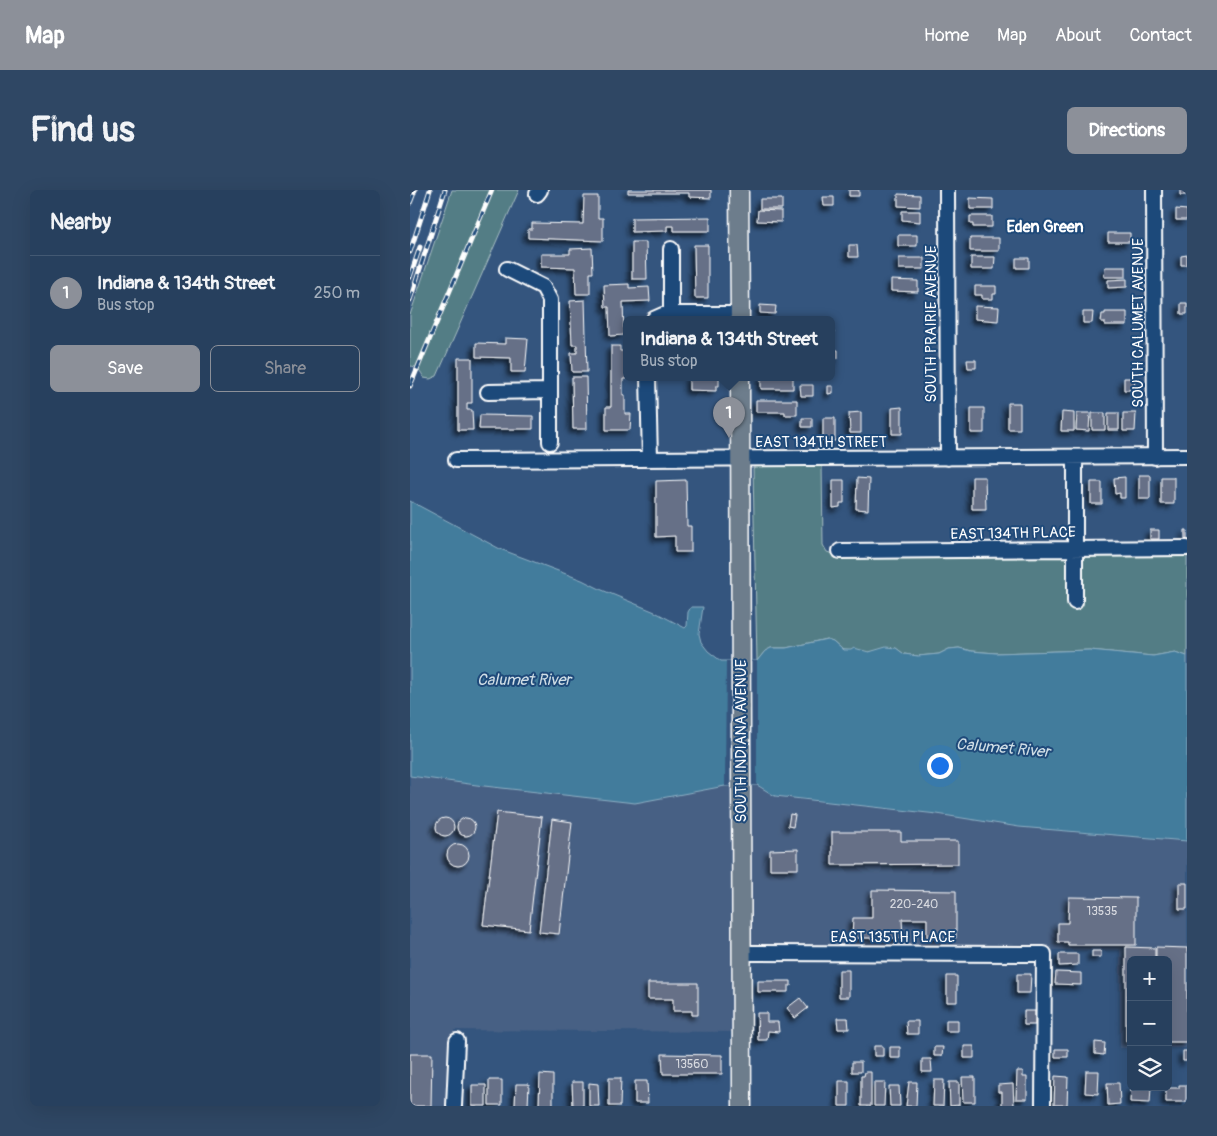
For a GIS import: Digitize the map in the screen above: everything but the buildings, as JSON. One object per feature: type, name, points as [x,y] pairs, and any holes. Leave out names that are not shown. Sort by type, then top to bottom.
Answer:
[{"type":"main road","points":[[739,190],[740,316]]},
{"type":"main road","name":"SOUTH INDIANA AVENUE","points":[[740,381],[742,1106]]},
{"type":"street","name":"SOUTH PRAIRIE AVENUE","points":[[947,190],[948,458]]},
{"type":"street","name":"SOUTH CALUMET AVENUE","points":[[1154,190],[1155,457]]},
{"type":"street","points":[[671,249],[671,314]]},
{"type":"street","points":[[507,269],[542,287],[550,300],[550,442]]},
{"type":"street","points":[[661,316],[671,314],[717,316]]},
{"type":"street","points":[[648,381],[650,459]]},
{"type":"street","points":[[488,392],[550,392]]},
{"type":"street","name":"EAST 134TH STREET","points":[[456,460],[1187,456]]},
{"type":"street","points":[[1075,457],[1075,602]]},
{"type":"street","name":"EAST 134TH PLACE","points":[[840,551],[1187,548]]},
{"type":"street","name":"EAST 135TH PLACE","points":[[742,953],[1044,954],[1043,1106]]},
{"type":"street","points":[[454,1106],[457,1041]]},
{"type":"shaded area","points":[[410,776],[484,786],[757,785],[775,796],[937,814],[1019,827],[1187,841],[1187,1048],[1172,1048],[1172,956],[1127,956],[1127,1048],[1120,1048],[1120,950],[739,950],[739,1032],[454,1030],[453,1106],[410,1106]]},
{"type":"green space","points":[[452,190],[519,190],[437,376],[430,379],[424,378],[417,368],[410,366],[410,315]]},
{"type":"green space","points":[[822,463],[823,545],[827,552],[833,554],[1187,550],[1187,656],[1175,652],[1153,656],[1090,650],[996,653],[959,648],[949,649],[939,654],[918,656],[904,654],[896,648],[869,652],[843,650],[833,641],[826,639],[786,648],[771,648],[765,651],[757,661],[753,469],[756,464]]},
{"type":"water","name":"Calumet River","points":[[410,501],[500,549],[582,580],[655,612],[685,628],[687,626],[688,612],[691,607],[703,607],[699,634],[701,642],[708,651],[721,661],[757,661],[765,651],[771,648],[786,648],[827,639],[833,641],[843,650],[854,648],[869,652],[886,647],[896,648],[904,654],[918,656],[939,654],[949,649],[959,648],[996,653],[1090,650],[1153,656],[1175,652],[1187,656],[1187,841],[1019,827],[937,814],[775,796],[757,785],[725,786],[635,803],[410,776]]},
{"type":"pier","points":[[726,661],[757,661],[757,785],[725,786]]},
{"type":"railway","points":[[410,203],[415,190]]},
{"type":"railway","points":[[410,252],[430,190]]},
{"type":"railway","points":[[410,300],[445,190]]},
{"type":"railway","points":[[410,386],[492,190]]},
{"type":"railway","points":[[410,277],[420,247]]},
{"type":"place","name":"Indiana & 134th Street","points":[[729,438]]},
{"type":"district","name":"Eden Green","points":[[1045,226]]}]
